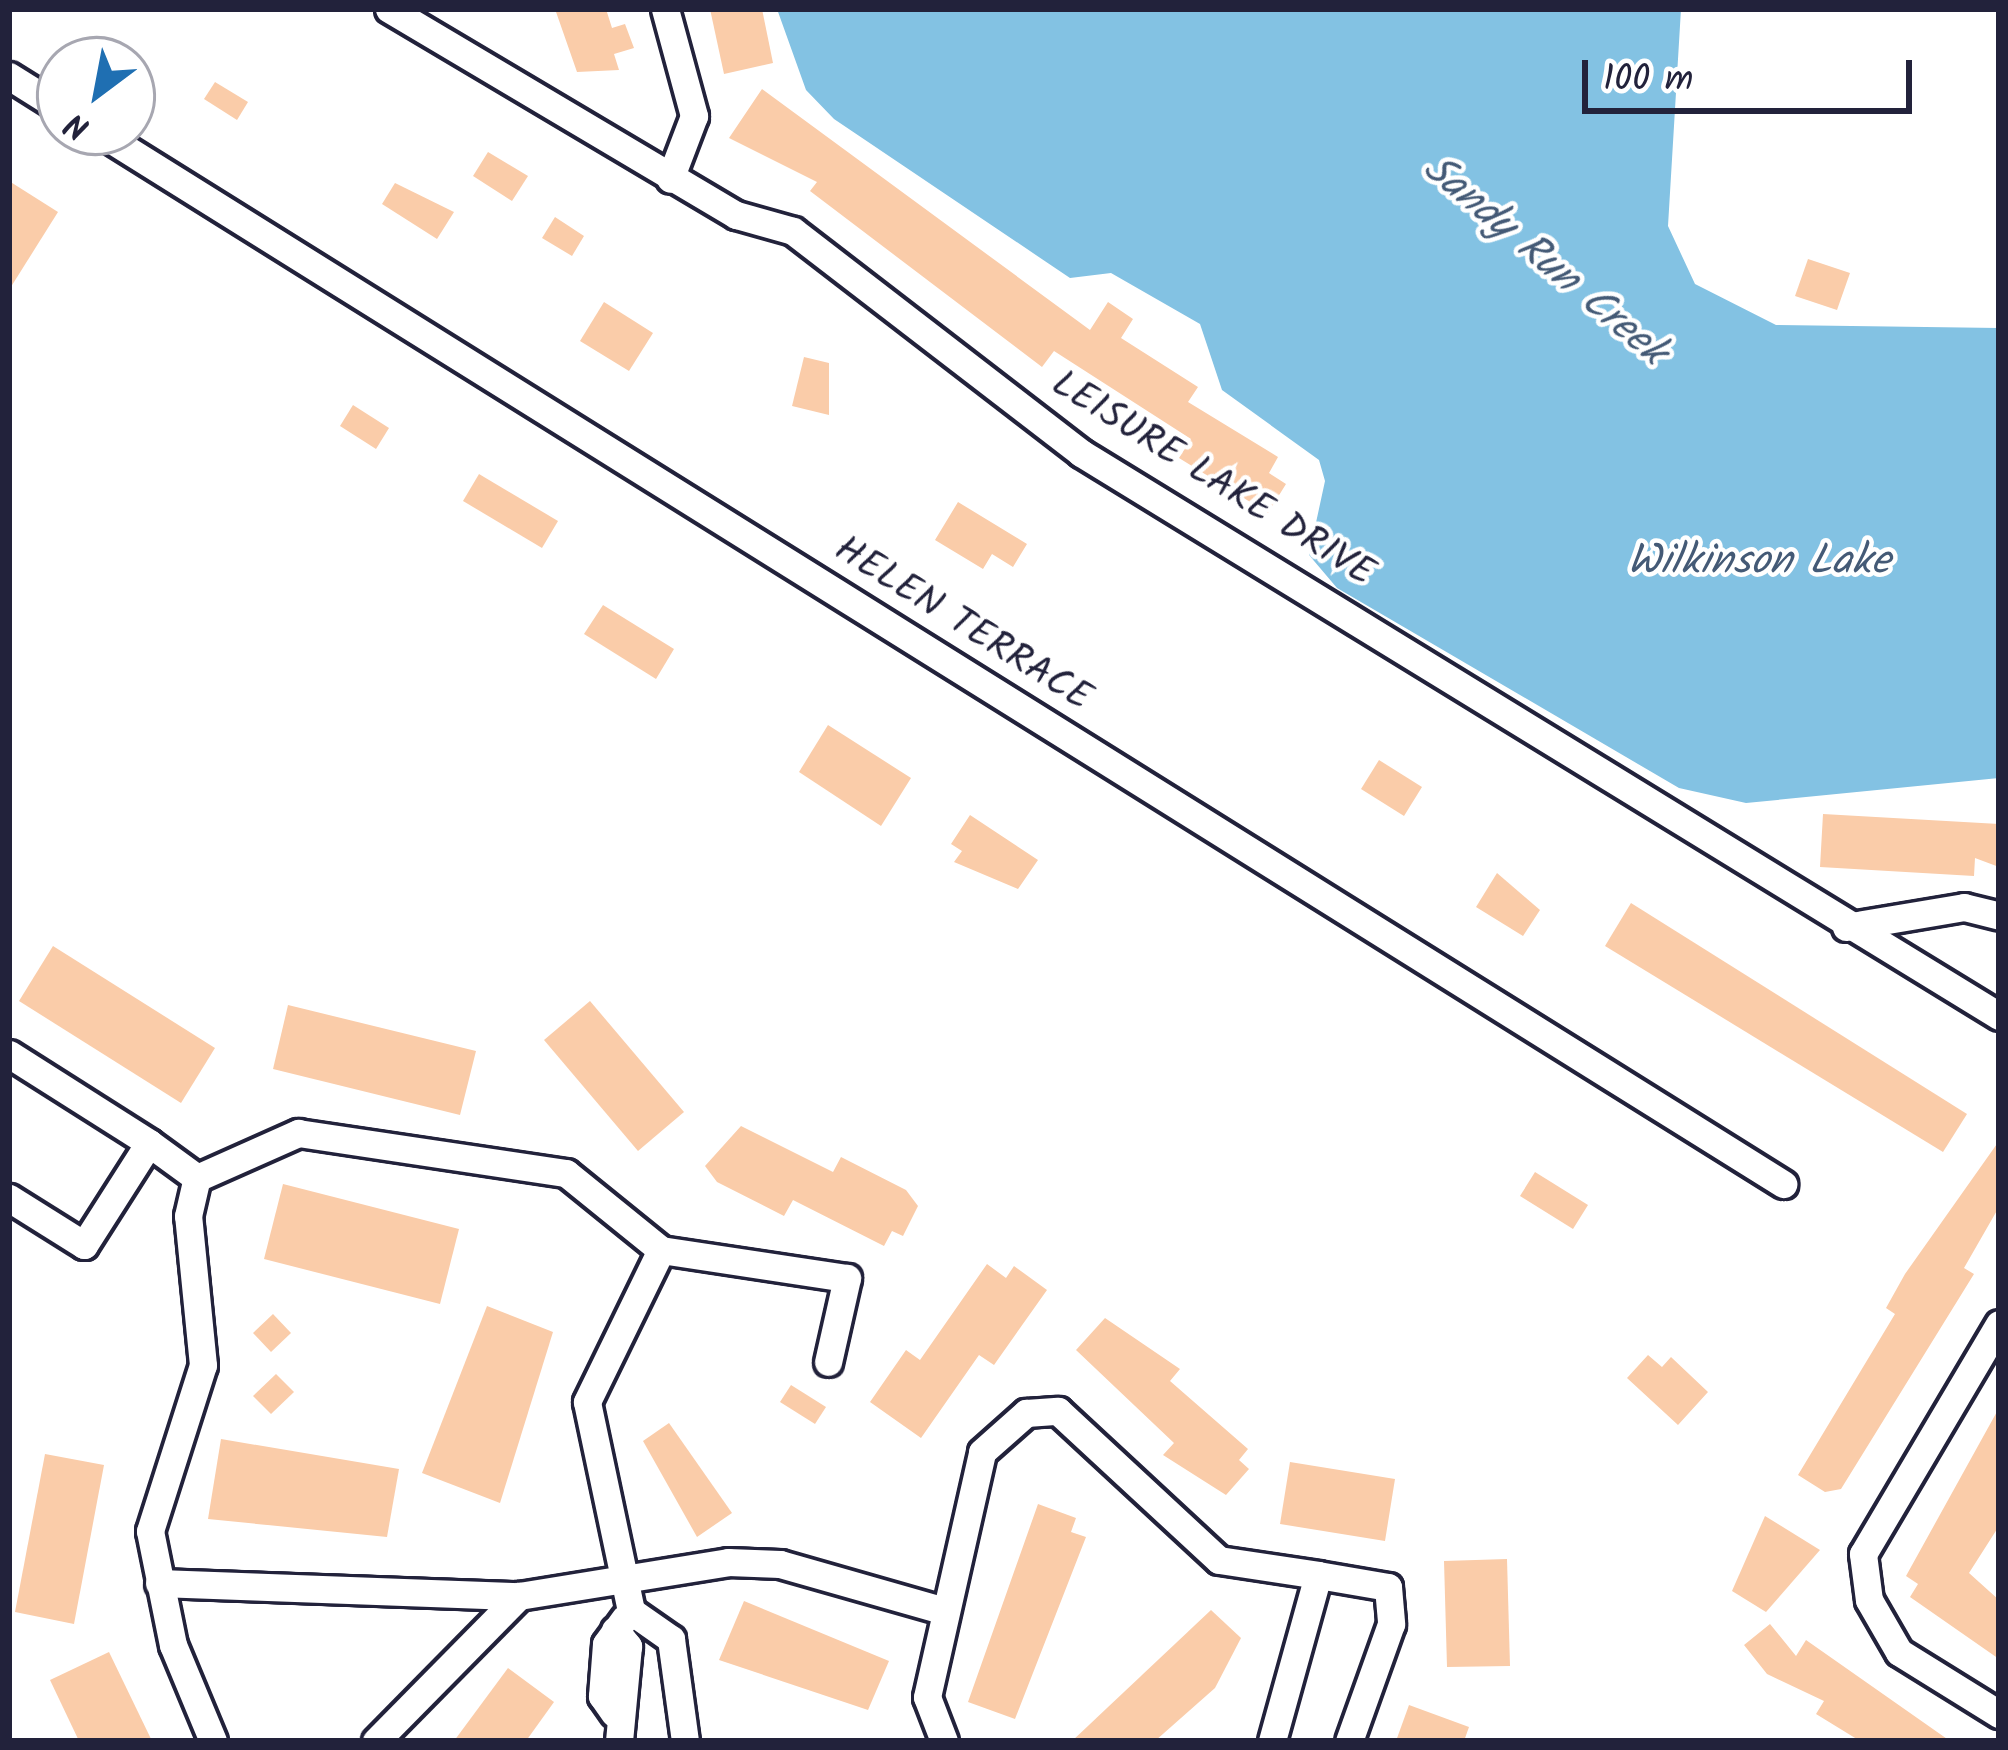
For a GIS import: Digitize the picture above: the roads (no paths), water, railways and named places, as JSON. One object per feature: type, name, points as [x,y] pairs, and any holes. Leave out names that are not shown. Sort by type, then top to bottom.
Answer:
[{"type":"street","name":"LEISURE LAKE DRIVE","points":[[389,9],[670,179],[793,231],[1082,453],[1561,738],[1846,927],[1999,1016]]},
{"type":"street","points":[[665,9],[694,116],[670,179]]},
{"type":"street","points":[[9,76],[36,93]]},
{"type":"street","name":"HELEN TERRACE","points":[[137,156],[1783,1184]]},
{"type":"street","points":[[1846,927],[1964,908],[1999,916]]},
{"type":"street","points":[[9,1054],[196,1178]]},
{"type":"street","points":[[196,1178],[298,1133],[566,1173],[661,1250],[848,1278],[828,1362]]},
{"type":"street","points":[[9,1198],[84,1245],[149,1143]]},
{"type":"street","points":[[196,1178],[188,1216],[203,1365],[150,1531],[159,1583],[213,1741]]},
{"type":"street","points":[[617,1727],[628,1697],[623,1620],[626,1583],[587,1402],[661,1250]]},
{"type":"street","points":[[1999,1324],[1863,1554],[1869,1600],[1899,1652],[1999,1714]]},
{"type":"street","points":[[944,1741],[926,1697],[982,1452],[1026,1414],[1058,1411],[1219,1560],[1388,1587],[1391,1624],[1349,1741]]},
{"type":"street","points":[[159,1583],[519,1596],[780,1564],[945,1611]]},
{"type":"street","points":[[1284,1739],[1318,1575]]},
{"type":"street","points":[[376,1741],[519,1596]]},
{"type":"street","points":[[623,1620],[671,1639],[685,1741]]},
{"type":"water","name":"Wilkinson Lake","points":[[777,9],[1681,9],[1668,226],[1695,284],[1776,325],[1999,328],[1999,778],[1746,803],[1679,788],[1337,588],[1309,555],[1325,481],[1319,460],[1222,390],[1200,324],[1111,273],[1070,278],[834,119],[806,90]]},
{"type":"water label","name":"Sandy Run Creek","points":[[1544,261]]}]
